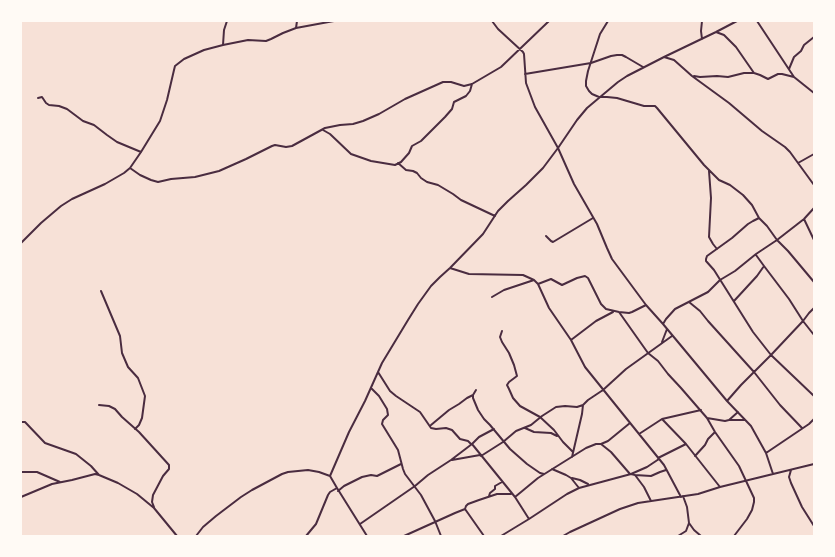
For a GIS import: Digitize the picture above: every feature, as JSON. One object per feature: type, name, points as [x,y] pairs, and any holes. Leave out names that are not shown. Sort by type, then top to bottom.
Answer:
[{"type":"street","points":[[223,45],[224,30],[227,21]]},
{"type":"street","points":[[296,28],[298,21]]},
{"type":"street","points":[[21,243],[41,223],[66,202],[105,184],[130,168],[160,121],[175,66],[184,59],[204,50],[223,45],[248,40],[266,41],[296,28],[334,21]]},
{"type":"street","points":[[492,21],[498,29],[523,52],[525,57],[526,83],[535,107],[558,148],[574,184],[593,218],[612,259],[646,305],[727,401],[751,426],[766,453],[773,474]]},
{"type":"street","points":[[130,168],[140,175],[158,182],[171,179],[195,177],[219,171],[275,145],[286,147],[292,146],[323,130],[363,121],[443,82],[451,82],[464,86],[472,84],[501,67],[549,21]]},
{"type":"street","points":[[608,21],[600,34],[587,76],[586,86],[592,94],[599,97],[617,98],[644,106],[655,106],[700,161],[719,180],[743,195],[759,218],[814,282]]},
{"type":"street","points":[[702,21],[702,39]]},
{"type":"street","points":[[330,476],[378,372],[418,304],[431,286],[478,239],[508,201],[543,168],[586,108],[618,82],[643,67],[737,21]]},
{"type":"street","points":[[757,21],[794,77],[814,92]]},
{"type":"street","points":[[716,32],[724,35],[736,47],[754,73]]},
{"type":"street","points":[[789,69],[794,57],[801,51],[804,45],[814,37]]},
{"type":"street","points":[[525,74],[591,63],[617,55],[622,55],[643,67]]},
{"type":"street","points":[[664,56],[674,60],[762,131],[785,147],[814,185]]},
{"type":"street","points":[[692,76],[728,77],[744,73],[754,73],[768,79],[778,74],[794,77]]},
{"type":"street","points":[[323,130],[330,134],[351,154],[371,161],[393,165],[398,163],[409,153],[412,146],[421,141],[452,110],[454,102],[466,96],[470,91],[472,84]]},
{"type":"street","points":[[38,98],[41,97],[49,105],[59,106],[67,110],[83,121],[94,125],[117,142],[141,152]]},
{"type":"street","points":[[798,163],[814,154]]},
{"type":"street","points":[[398,163],[406,170],[413,170],[427,182],[436,184],[461,200],[495,216]]},
{"type":"street","points":[[709,170],[711,198],[709,236],[717,249]]},
{"type":"street","points":[[663,324],[672,312],[708,292],[720,280],[778,240],[804,219],[814,208]]},
{"type":"street","points":[[546,236],[551,241],[556,241],[593,218]]},
{"type":"street","points":[[759,218],[748,224],[707,256],[706,262],[714,270],[753,332],[771,355],[814,396]]},
{"type":"street","points":[[804,219],[814,240]]},
{"type":"street","points":[[756,254],[814,335]]},
{"type":"street","points":[[734,301],[764,266]]},
{"type":"street","points":[[450,268],[469,274],[523,275],[534,280],[538,284],[549,308],[571,340],[585,367],[666,470],[682,497],[686,507],[689,523],[701,536]]},
{"type":"street","points":[[538,284],[551,279],[562,285],[585,276],[588,278],[601,304],[606,309],[619,312],[632,312],[646,305]]},
{"type":"street","points":[[492,297],[504,290],[534,280]]},
{"type":"street","points":[[101,291],[120,336],[122,353],[128,367],[138,378],[145,396],[142,418],[139,425],[135,429]]},
{"type":"street","points":[[689,302],[700,311],[754,372],[780,405],[802,428]]},
{"type":"street","points":[[727,401],[814,308]]},
{"type":"street","points":[[571,340],[596,321],[614,311]]},
{"type":"street","points":[[619,312],[648,353],[658,361],[701,410],[739,466],[754,498],[754,502],[747,519],[734,536]]},
{"type":"street","points":[[662,343],[667,329]]},
{"type":"street","points":[[502,331],[500,337],[512,361],[517,376],[507,385],[515,401],[520,406],[540,417],[554,430],[573,452]]},
{"type":"street","points":[[451,460],[481,456],[503,442],[516,431],[531,425],[540,417],[556,407],[577,407],[583,404],[603,390],[626,369],[673,336]]},
{"type":"street","points":[[378,372],[390,391],[420,412],[433,429],[446,428],[452,430],[460,439],[468,441],[472,444],[511,494],[515,497],[529,519]]},
{"type":"street","points":[[370,388],[379,396],[388,412],[387,417],[383,420],[382,424],[398,450],[405,474],[424,500],[441,536]]},
{"type":"street","points":[[430,426],[449,410],[473,394],[476,390]]},
{"type":"street","points":[[473,394],[474,401],[481,416],[494,429],[503,442],[528,464],[540,473],[544,474]]},
{"type":"street","points":[[572,457],[583,404]]},
{"type":"street","points":[[99,405],[112,407],[168,463],[169,469],[152,495],[154,508]]},
{"type":"street","points":[[639,434],[662,419],[701,410]]},
{"type":"street","points":[[729,420],[738,412]]},
{"type":"street","points":[[707,418],[723,421],[745,420]]},
{"type":"street","points":[[662,419],[686,444],[720,487]]},
{"type":"street","points":[[766,453],[814,419]]},
{"type":"street","points":[[21,422],[25,422],[45,443],[76,454],[99,474],[137,494],[154,508],[177,536]]},
{"type":"street","points":[[515,497],[529,484],[544,474],[592,445],[601,444],[608,441],[630,423]]},
{"type":"street","points":[[525,428],[534,432],[551,433],[559,436]]},
{"type":"street","points":[[360,524],[451,460],[479,437],[494,429]]},
{"type":"street","points":[[695,456],[705,446],[708,439],[715,432]]},
{"type":"street","points":[[601,444],[611,452],[631,474],[651,476],[666,470]]},
{"type":"street","points":[[501,536],[579,488],[631,474],[647,467],[658,458],[686,444]]},
{"type":"street","points":[[306,536],[316,524],[330,492],[362,477],[371,475],[377,476],[401,464]]},
{"type":"street","points":[[563,536],[620,509],[651,501],[698,494],[720,487],[814,464]]},
{"type":"street","points":[[552,469],[590,485]]},
{"type":"street","points":[[196,536],[203,527],[241,497],[282,474],[308,470],[330,476],[367,536]]},
{"type":"street","points":[[791,470],[789,477],[791,483],[802,507],[814,526]]},
{"type":"street","points":[[21,472],[37,472],[62,482]]},
{"type":"street","points":[[21,497],[46,486],[99,474]]},
{"type":"street","points":[[635,475],[644,487],[651,501]]},
{"type":"street","points":[[571,478],[579,488]]},
{"type":"street","points":[[489,496],[496,485],[502,482]]},
{"type":"street","points":[[404,536],[465,509],[468,504],[497,494],[511,494]]},
{"type":"street","points":[[465,509],[484,536]]},
{"type":"street","points":[[678,536],[686,531],[689,523]]},
{"type":"street","points":[[570,532],[573,536]]}]
